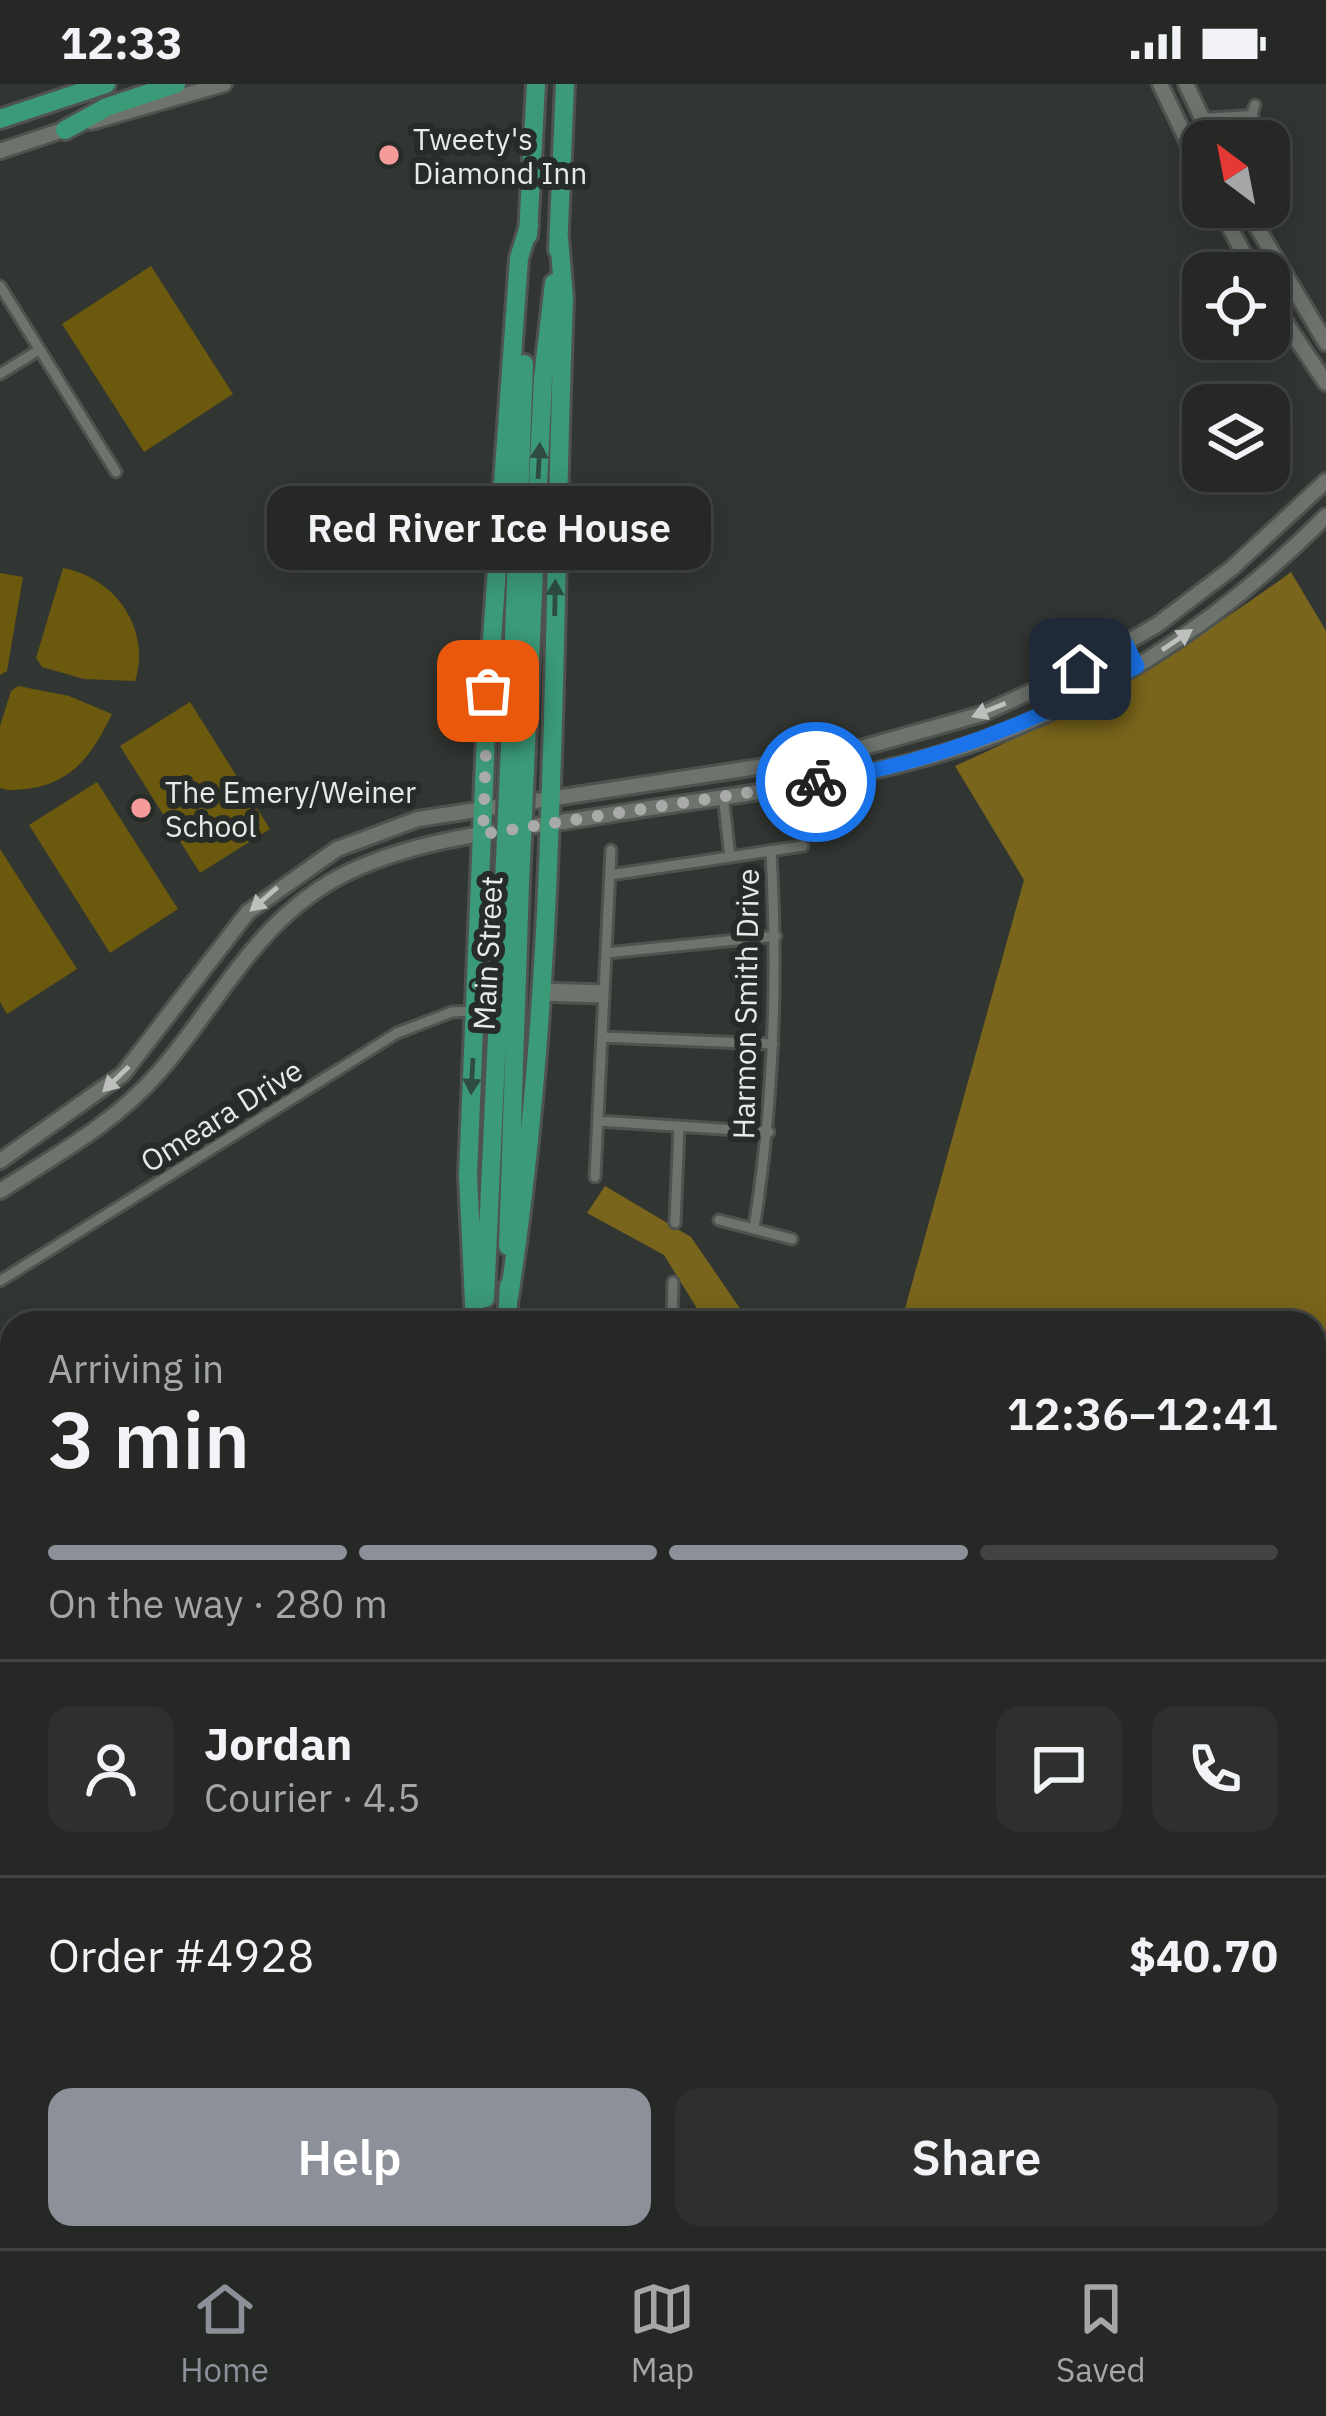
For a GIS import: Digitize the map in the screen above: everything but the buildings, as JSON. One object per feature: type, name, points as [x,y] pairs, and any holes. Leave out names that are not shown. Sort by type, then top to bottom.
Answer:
[{"type":"highway","points":[[0,118],[106,84]]},
{"type":"highway","points":[[64,130],[107,107],[176,84]]},
{"type":"highway","name":"Main Street","points":[[508,1311],[512,884],[536,84]]},
{"type":"highway","name":"Main Street","points":[[518,746],[543,378],[559,238],[565,84]]},
{"type":"highway","points":[[479,1311],[468,1175],[486,746],[519,258],[529,226]]},
{"type":"highway","points":[[509,1298],[534,1139],[564,299],[559,238]]},
{"type":"highway","points":[[486,746],[502,772],[539,772],[551,760]]},
{"type":"highway","points":[[482,872],[500,857],[530,858],[546,878]]},
{"type":"highway","name":"Main Street","points":[[481,1311],[512,884]]},
{"type":"main road","points":[[0,151],[224,84]]},
{"type":"main road","points":[[1160,84],[1182,130]]},
{"type":"main road","points":[[1186,84],[1203,120]]},
{"type":"main road","points":[[1209,120],[1253,112]]},
{"type":"main road","points":[[1258,228],[1326,343]]},
{"type":"main road","points":[[1290,329],[1326,383]]},
{"type":"main road","points":[[0,1161],[123,1074],[248,912],[307,866],[377,831],[484,806],[890,743],[982,714],[1126,644],[1232,568],[1326,481]]},
{"type":"main road","points":[[0,1191],[132,1101],[161,1070],[254,944],[319,889],[386,856],[483,834],[894,766],[1018,726],[1137,666],[1250,587],[1326,516]]},
{"type":"main road","points":[[1232,568],[1250,587]]},
{"type":"main road","points":[[1126,644],[1137,666]]},
{"type":"main road","points":[[890,743],[894,766]]},
{"type":"main road","points":[[721,772],[723,795]]},
{"type":"main road","points":[[307,866],[319,889]]},
{"type":"main road","points":[[189,988],[210,1003]]},
{"type":"main road","points":[[72,1114],[87,1135]]},
{"type":"street","points":[[1250,120],[1253,112]]},
{"type":"street","points":[[0,286],[116,472]]},
{"type":"street","points":[[0,374],[39,350]]},
{"type":"street","points":[[723,795],[730,857]]},
{"type":"street","points":[[610,875],[802,847]]},
{"type":"street","points":[[596,1178],[611,850]]},
{"type":"street","name":"Harmon Smith Drive","points":[[754,1228],[769,1132],[773,1044],[776,936],[771,852]]},
{"type":"street","points":[[606,953],[776,936]]},
{"type":"street","points":[[540,992],[604,994]]},
{"type":"street","name":"Omeara Drive","points":[[0,1281],[397,1033],[452,1012],[475,1011]]},
{"type":"street","points":[[602,1037],[773,1044]]},
{"type":"street","points":[[598,1121],[769,1132]]},
{"type":"street","points":[[674,1223],[679,1128]]},
{"type":"street","points":[[719,1220],[792,1239]]},
{"type":"street","points":[[672,1311],[673,1282]]},
{"type":"shaded area","points":[[151,266],[233,394],[144,452],[62,324]]},
{"type":"shaded area","points":[[63,568],[99,582],[125,609],[138,643],[135,681],[84,679],[42,667],[36,658]]},
{"type":"shaded area","points":[[1291,572],[1326,631],[1326,1311],[904,1311],[1024,880],[955,766],[1043,724],[1211,628]]},
{"type":"shaded area","points":[[0,573],[23,577],[7,671],[0,675]]},
{"type":"shaded area","points":[[18,686],[69,696],[112,714],[73,770],[45,785],[8,790],[0,788],[0,726],[11,691]]},
{"type":"shaded area","points":[[190,702],[270,829],[200,873],[120,746]]},
{"type":"shaded area","points":[[97,782],[178,909],[110,953],[29,825]]},
{"type":"shaded area","points":[[0,849],[77,969],[7,1014],[0,1002]]},
{"type":"shaded area","points":[[605,1186],[691,1237],[742,1311],[699,1311],[664,1255],[587,1213]]},
{"type":"way so far","points":[[488,691],[483,834],[816,782]]},
{"type":"place","name":"Tweety's Diamond Inn","points":[[389,155]]},
{"type":"place","name":"Red River Ice House","points":[[488,691]]},
{"type":"place","name":"The Emery/Weiner School","points":[[141,808]]},
{"type":"route","points":[[816,782],[894,766],[984,739],[1057,709],[1137,666],[1126,644],[1080,669]]}]
